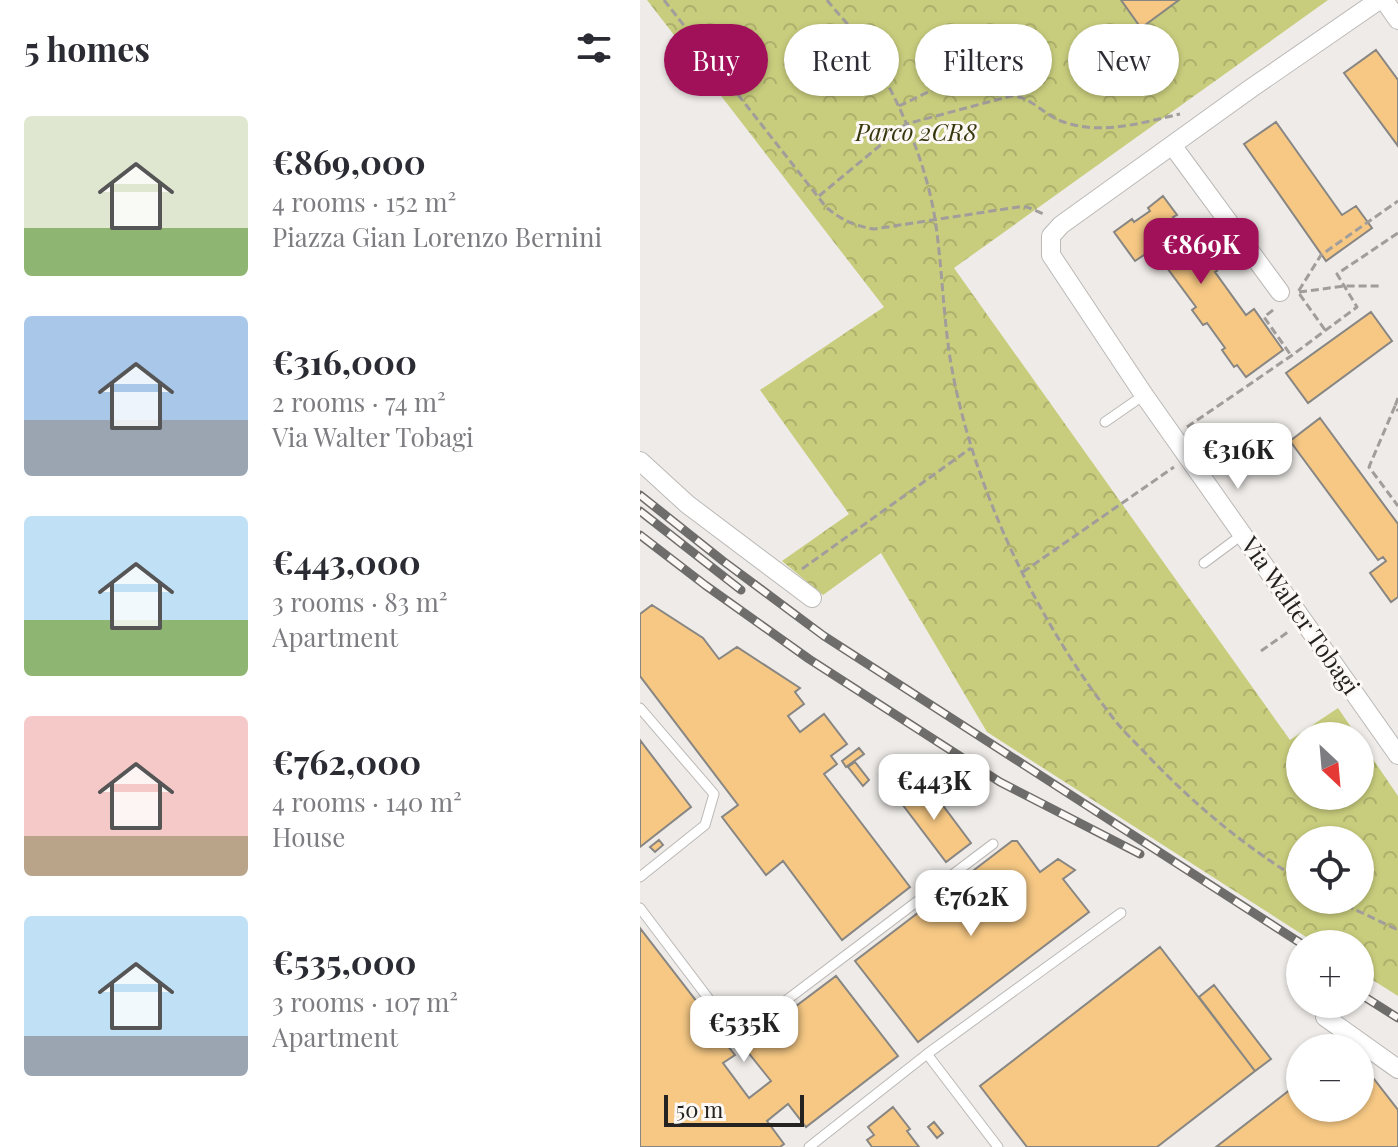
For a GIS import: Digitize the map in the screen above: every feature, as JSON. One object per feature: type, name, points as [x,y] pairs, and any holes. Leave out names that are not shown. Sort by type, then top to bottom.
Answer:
[{"type":"street","points":[[1056,231],[1172,145],[1381,0],[1398,20]]},
{"type":"street","points":[[1172,145],[1289,292]]},
{"type":"street","name":"Via Walter Tobagi","points":[[1056,231],[1051,255],[1144,395],[1398,755]]},
{"type":"street","points":[[640,461],[687,504],[812,598]]},
{"type":"street","points":[[1326,1018],[1398,1069]]},
{"type":"lane","points":[[1105,422],[1144,395]]},
{"type":"lane","points":[[1204,563],[1243,534]]},
{"type":"lane","points":[[640,708],[714,794],[705,825],[640,877]]},
{"type":"lane","points":[[640,908],[730,1027],[747,1030],[993,844]]},
{"type":"lane","points":[[809,1147],[927,1054],[1121,913]]},
{"type":"lane","points":[[927,1054],[998,1147]]},
{"type":"path","points":[[664,0],[836,216],[874,229],[1027,207],[1040,212],[1056,231]]},
{"type":"path","points":[[827,0],[862,42],[906,124],[924,172],[935,220],[950,358],[971,448],[991,503],[1023,572],[1054,629],[1119,725],[1217,822],[1286,872]]},
{"type":"path","points":[[897,106],[966,75],[985,77],[999,99]]},
{"type":"path","points":[[818,197],[906,124],[999,99],[1019,96],[1051,117],[1086,128],[1146,124],[1180,114]]},
{"type":"path","points":[[1291,356],[1264,317],[1286,301],[1289,292],[1321,255],[1398,201]]},
{"type":"path","points":[[1174,436],[1357,307],[1337,274],[1398,233]]},
{"type":"path","points":[[1289,292],[1379,286]]},
{"type":"path","points":[[1289,292],[1325,330]]},
{"type":"path","points":[[1398,398],[1369,467],[1398,506]]},
{"type":"path","points":[[1395,406],[1398,411]]},
{"type":"path","points":[[787,580],[971,448]]},
{"type":"path","points":[[1023,572],[1188,457]]},
{"type":"path","points":[[1261,651],[1304,621]]},
{"type":"path","points":[[1364,914],[1398,930]]},
{"type":"green space","name":"Parco 2CR8","points":[[647,0],[1328,0],[954,268],[1286,734],[1286,810],[1374,810],[1374,761],[1398,796],[1398,996],[1374,981],[1374,930],[1295,930],[987,732],[881,553],[823,595],[782,561],[849,514],[760,390],[884,307],[721,96],[768,96],[768,24],[666,24]]},
{"type":"green space","name":"Parco 2CR8","points":[[1338,708],[1348,722],[1317,722]]},
{"type":"building","points":[[1121,0],[1179,0],[1146,24],[1138,24]]},
{"type":"building","points":[[1376,50],[1398,80],[1398,146],[1344,73]]},
{"type":"building","points":[[1276,122],[1342,215],[1356,206],[1372,228],[1326,261],[1244,144]]},
{"type":"building","points":[[1163,196],[1177,215],[1173,217],[1180,226],[1183,223],[1246,315],[1254,309],[1283,350],[1246,377],[1237,365],[1234,367],[1207,323],[1203,325],[1192,310],[1196,307],[1153,249],[1135,261],[1114,232],[1150,211],[1148,208]]},
{"type":"building","points":[[1371,312],[1392,341],[1308,403],[1286,373]]},
{"type":"building","points":[[1320,418],[1398,524],[1398,597],[1391,602],[1370,573],[1386,561],[1383,557],[1378,560],[1290,441]]},
{"type":"building","points":[[652,605],[703,638],[719,659],[737,647],[800,688],[795,692],[804,704],[788,716],[800,732],[824,714],[847,744],[831,756],[837,764],[824,774],[910,887],[842,940],[783,861],[766,875],[722,817],[738,805],[640,676],[640,614]]},
{"type":"building","points":[[640,740],[691,807],[640,847]]},
{"type":"building","points":[[859,748],[864,754],[846,767],[842,761]]},
{"type":"building","points":[[855,762],[869,780],[863,786],[848,767]]},
{"type":"building","points":[[907,781],[924,804],[935,795],[971,843],[946,862],[893,792]]},
{"type":"building","points":[[659,840],[663,845],[655,852],[650,847]]},
{"type":"building","points":[[1012,841],[1017,841],[1040,872],[1058,859],[1075,870],[1063,879],[1089,912],[918,1042],[855,961]]},
{"type":"building","points":[[640,928],[721,1033],[719,1035],[735,1055],[723,1063],[749,1098],[771,1081],[743,1046],[836,976],[898,1056],[806,1127],[788,1104],[767,1121],[784,1144],[780,1147],[640,1147]]},
{"type":"building","points":[[1160,947],[1255,1071],[1157,1147],[1027,1147],[980,1086]]},
{"type":"building","points":[[1214,985],[1271,1059],[1255,1071],[1199,997]]},
{"type":"building","points":[[1374,1079],[1398,1110],[1398,1147],[1216,1147],[1286,1093],[1286,1122],[1374,1122]]},
{"type":"building","points":[[893,1107],[919,1147],[872,1147],[867,1140],[874,1135],[868,1127]]},
{"type":"building","points":[[934,1122],[943,1133],[937,1138],[928,1127]]},
{"type":"railway","points":[[640,495],[824,636],[1286,934]]},
{"type":"railway","points":[[640,511],[741,590]]},
{"type":"railway","points":[[640,535],[809,659],[1000,782],[1140,854]]},
{"type":"railway","points":[[1374,1003],[1398,1018]]}]
